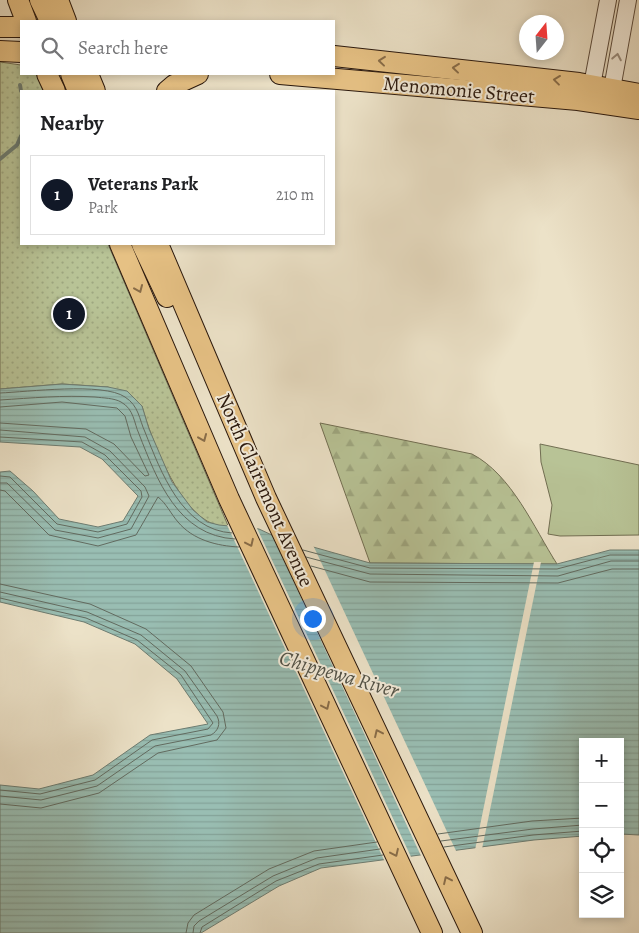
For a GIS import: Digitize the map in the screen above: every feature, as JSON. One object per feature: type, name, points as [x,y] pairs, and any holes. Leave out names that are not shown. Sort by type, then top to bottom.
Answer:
[{"type":"main road","points":[[18,0],[26,20]]},
{"type":"main road","points":[[40,0],[50,20]]},
{"type":"main road","points":[[58,0],[66,20]]},
{"type":"main road","points":[[0,27],[20,27]]},
{"type":"main road","points":[[0,51],[20,52]]},
{"type":"main road","name":"Menomonie Street","points":[[335,56],[590,93],[610,97],[639,109]]},
{"type":"main road","points":[[47,75],[55,90]]},
{"type":"main road","points":[[71,75],[78,90]]},
{"type":"main road","points":[[88,75],[95,90]]},
{"type":"main road","points":[[168,90],[196,75]]},
{"type":"main road","name":"Menomonie Street","points":[[296,75],[590,93]]},
{"type":"main road","name":"Menomonie Street","points":[[610,97],[639,94]]},
{"type":"main road","name":"North Clairemont Avenue","points":[[120,245],[230,499],[430,928]]},
{"type":"main road","points":[[142,245],[162,289],[197,339]]},
{"type":"main road","name":"North Clairemont Avenue","points":[[158,245],[266,498],[470,929]]},
{"type":"main road","points":[[172,245],[211,340],[235,424]]},
{"type":"street","points":[[590,93],[608,0]]},
{"type":"street","points":[[610,97],[628,0]]},
{"type":"green space","points":[[0,62],[20,65],[20,75],[36,75],[44,90],[20,90],[20,245],[108,245],[229,528],[207,521],[185,500],[158,452],[142,406],[108,387],[62,384],[0,389]]},
{"type":"green space","points":[[320,423],[472,454],[499,475],[521,503],[557,564],[370,563]]},
{"type":"green space","points":[[540,444],[639,465],[639,535],[560,536],[548,534],[552,505],[541,462]]},
{"type":"water","name":"Chippewa River","points":[[62,384],[108,387],[127,391],[142,406],[149,429],[172,482],[193,510],[207,522],[259,529],[274,536],[370,563],[557,564],[610,550],[639,550],[639,835],[624,834],[624,738],[579,738],[579,836],[534,840],[321,868],[279,886],[201,933],[0,933],[0,785],[39,789],[93,775],[150,735],[208,724],[177,679],[135,644],[84,622],[0,602],[0,472],[10,471],[33,491],[59,519],[98,527],[123,521],[138,496],[102,459],[80,447],[0,442],[0,389]]},
{"type":"pier","points":[[227,525],[256,526],[412,859],[385,862]]},
{"type":"pier","points":[[270,531],[313,545],[457,853],[422,858]]},
{"type":"pier","points":[[534,562],[541,562],[482,849],[475,850]]},
{"type":"waterway","points":[[20,85],[21,90]]},
{"type":"waterway","points":[[0,159],[17,145],[20,138]]},
{"type":"place","name":"Veterans Park","points":[[69,314]]}]
